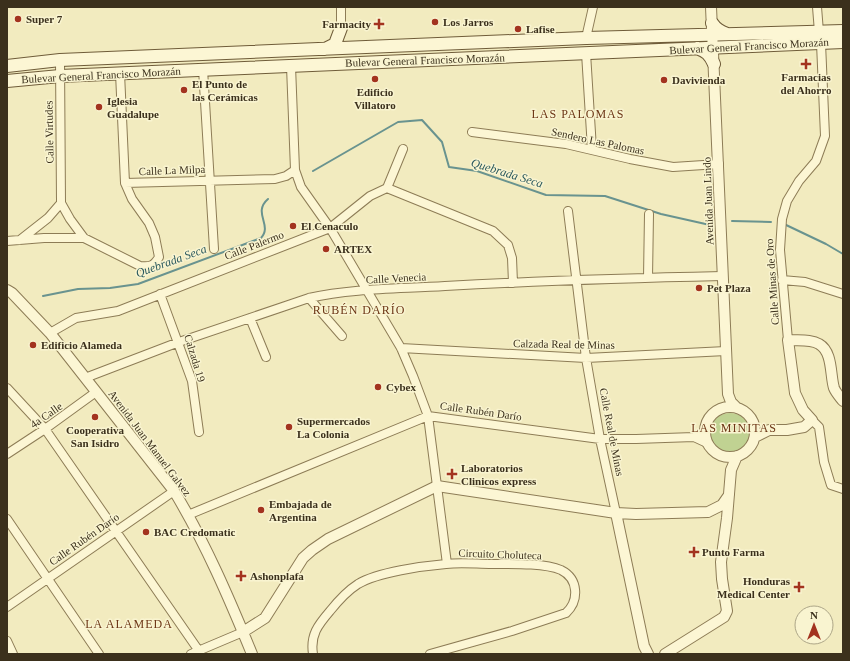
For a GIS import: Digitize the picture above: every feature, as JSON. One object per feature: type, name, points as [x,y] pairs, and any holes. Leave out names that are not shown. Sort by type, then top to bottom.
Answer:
[{"type":"main road","points":[[325,49],[335,44],[341,28]]},
{"type":"main road","name":"Bulevar General Francisco Morazán","points":[[7,66],[60,60],[586,38],[712,28],[727,34],[820,37],[843,42]]},
{"type":"main road","name":"Bulevar General Francisco Morazán","points":[[7,80],[203,69],[728,47],[820,37],[843,31]]},
{"type":"main road","points":[[714,64],[716,56],[721,50],[728,47]]},
{"type":"main road","points":[[697,48],[705,51],[711,57],[714,64]]},
{"type":"street","points":[[341,7],[342,64]]},
{"type":"street","points":[[586,38],[593,7]]},
{"type":"street","name":"Avenida Juan Lindo","points":[[711,7],[714,47],[722,276],[728,394]]},
{"type":"street","name":"Calle Minas de Oro","points":[[818,7],[825,136],[816,161],[799,181],[786,201],[782,219],[780,250],[788,340],[795,393],[803,410],[819,427],[824,462],[831,485],[843,490]]},
{"type":"street","points":[[586,53],[592,149]]},
{"type":"street","name":"Calle Virtudes","points":[[60,60],[61,203],[70,220],[84,238]]},
{"type":"street","points":[[291,66],[295,170],[301,187],[330,228],[401,348],[428,416],[447,564]]},
{"type":"street","points":[[203,69],[214,249]]},
{"type":"street","points":[[120,73],[125,183]]},
{"type":"street","name":"Sendero Las Palomas","points":[[472,132],[566,144],[630,159],[673,167],[719,164]]},
{"type":"street","points":[[403,149],[387,188],[493,231],[508,245],[512,258],[513,282]]},
{"type":"street","name":"Calle La Milpa","points":[[7,241],[44,238],[84,238],[140,266],[150,267],[155,264],[159,257],[155,237],[149,223],[132,199],[125,183],[275,179],[286,176],[295,170]]},
{"type":"street","name":"Calle Palermo","points":[[50,333],[76,318],[118,311],[330,228],[370,196],[387,188]]},
{"type":"street","points":[[19,240],[48,218],[61,203]]},
{"type":"street","name":"Calle Real de Minas","points":[[568,210],[586,358],[600,439],[644,646],[648,654]]},
{"type":"street","points":[[648,278],[649,214]]},
{"type":"street","name":"Calle Venecia","points":[[85,378],[179,342],[324,294],[513,282],[722,276]]},
{"type":"street","points":[[782,280],[805,282],[843,294]]},
{"type":"street","name":"Avenida Juan Manuel Galvez","points":[[7,290],[12,293],[50,333],[174,491],[210,556],[252,654]]},
{"type":"street","name":"Calzada 19","points":[[160,294],[179,342],[192,381],[199,432]]},
{"type":"street","points":[[309,298],[342,336]]},
{"type":"street","points":[[250,318],[266,357]]},
{"type":"street","points":[[788,340],[814,342],[820,344],[824,348],[829,359],[834,389],[843,401]]},
{"type":"street","name":"Calzada Real de Minas","points":[[401,348],[586,358],[726,351]]},
{"type":"street","points":[[7,388],[45,429],[116,531],[197,653],[243,632],[265,618],[303,558],[312,550],[328,539],[437,486],[616,514],[716,512],[720,514],[726,528]]},
{"type":"street","name":"4a Calle","points":[[7,454],[45,429],[96,392]]},
{"type":"street","points":[[724,457],[738,456],[749,449],[755,437],[753,422],[747,413],[737,408],[731,402],[728,394]]},
{"type":"street","points":[[720,409],[726,402],[728,394]]},
{"type":"street","points":[[669,653],[724,617],[726,614],[727,608],[722,579],[721,562],[726,528],[731,470],[729,463],[724,457],[714,452],[707,442],[705,430],[709,417],[714,412],[729,407],[737,408]]},
{"type":"street","name":"Calle Rubén Darío","points":[[188,515],[428,416],[600,439],[694,437],[707,442]]},
{"type":"street","points":[[753,422],[760,427],[769,430],[787,430],[804,427],[812,420]]},
{"type":"street","points":[[694,437],[700,435],[705,430]]},
{"type":"street","points":[[755,437],[769,430]]},
{"type":"street","points":[[731,470],[738,456]]},
{"type":"street","name":"Calle Rubén Darío","points":[[7,607],[174,491]]},
{"type":"street","points":[[708,512],[722,505],[729,495]]},
{"type":"street","points":[[7,519],[99,654]]},
{"type":"street","name":"Circuito Choluteca","points":[[313,654],[312,643],[314,634],[319,624],[344,594],[359,584],[380,575],[403,570],[447,564],[509,564],[547,567],[562,571],[570,577],[575,585],[576,594],[574,603],[571,609],[566,613],[440,653],[430,654]]},
{"type":"street","points":[[7,642],[13,654]]},
{"type":"green space","points":[[734,413],[741,416],[747,422],[750,433],[749,441],[741,450],[734,453],[726,453],[719,450],[711,441],[710,429],[713,422],[722,414]]},
{"type":"waterway","name":"Quebrada Seca","points":[[313,171],[398,122],[422,120],[442,142],[449,167],[477,171],[546,195],[605,196],[661,214],[710,225]]},
{"type":"waterway","name":"Quebrada Seca","points":[[43,296],[78,289],[110,288],[138,284],[261,238],[265,228],[262,209],[268,199]]},
{"type":"waterway","points":[[732,221],[771,222]]},
{"type":"waterway","name":"Quebrada Seca","points":[[784,224],[826,244],[843,254]]},
{"type":"place","name":"Super 7","points":[[18,19]]},
{"type":"place","name":"Los Jarros","points":[[435,22]]},
{"type":"place","name":"Farmacity","points":[[379,24]]},
{"type":"place","name":"Lafise","points":[[518,29]]},
{"type":"place","name":"Farmacias del Ahorro","points":[[806,64]]},
{"type":"place","name":"Edificio Villatoro","points":[[375,79]]},
{"type":"place","name":"Davivienda","points":[[664,80]]},
{"type":"place","name":"El Punto de las Cerámicas","points":[[184,90]]},
{"type":"place","name":"Iglesia Guadalupe","points":[[99,107]]},
{"type":"place","name":"El Cenaculo","points":[[293,226]]},
{"type":"place","name":"ARTEX","points":[[326,249]]},
{"type":"place","name":"Pet Plaza","points":[[699,288]]},
{"type":"place","name":"Edificio Alameda","points":[[33,345]]},
{"type":"place","name":"Cybex","points":[[378,387]]},
{"type":"place","name":"Cooperativa San Isidro","points":[[95,417]]},
{"type":"place","name":"Supermercados La Colonia","points":[[289,427]]},
{"type":"place","name":"Laboratorios Clinicos express","points":[[452,474]]},
{"type":"place","name":"Embajada de Argentina","points":[[261,510]]},
{"type":"place","name":"BAC Credomatic","points":[[146,532]]},
{"type":"place","name":"Punto Farma","points":[[694,552]]},
{"type":"place","name":"Ashonplafa","points":[[241,576]]},
{"type":"place","name":"Honduras Medical Center","points":[[799,587]]},
{"type":"district","name":"LAS PALOMAS","points":[[578,114]]},
{"type":"district","name":"RUBÉN DARÍO","points":[[359,310]]},
{"type":"district","name":"LAS MINITAS","points":[[734,428]]},
{"type":"district","name":"LA ALAMEDA","points":[[129,624]]}]
